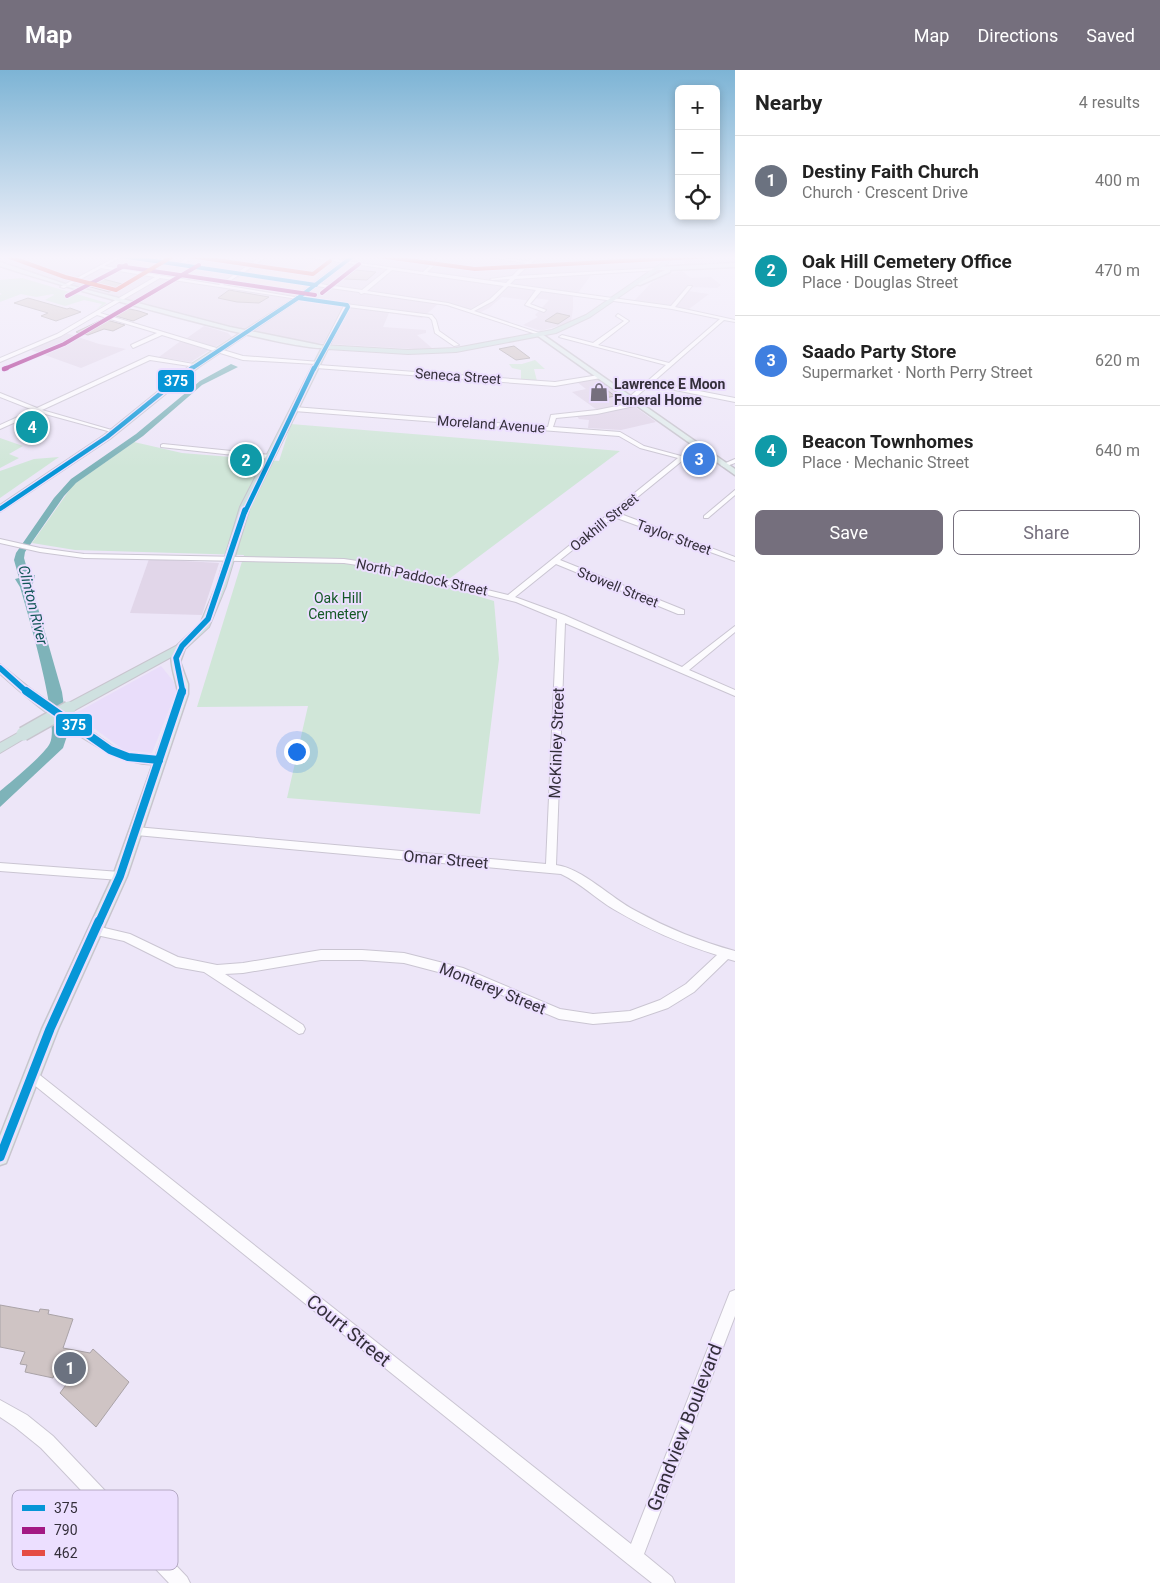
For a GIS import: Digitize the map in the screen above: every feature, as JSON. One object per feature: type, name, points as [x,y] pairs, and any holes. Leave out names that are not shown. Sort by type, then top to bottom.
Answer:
[{"type":"highway","points":[[0,509],[113,432],[196,365],[255,327]]},
{"type":"highway","points":[[0,749],[69,708],[180,648],[200,630],[208,619],[245,507],[326,347],[433,352],[462,349],[540,335],[565,327]]},
{"type":"highway","points":[[0,668],[68,722],[116,753],[128,757],[159,760]]},
{"type":"main road","points":[[216,327],[284,342],[326,347]]},
{"type":"main road","points":[[540,335],[735,473]]},
{"type":"main road","points":[[0,1158],[58,1012],[120,876],[136,831],[183,694],[183,684],[175,662],[180,648]]},
{"type":"street","points":[[0,360],[56,337],[74,327]]},
{"type":"street","name":"Seneca Street","points":[[140,327],[246,358],[554,384],[599,376]]},
{"type":"street","points":[[326,347],[336,327]]},
{"type":"street","points":[[435,327],[437,332],[456,345]]},
{"type":"street","points":[[518,327],[540,335]]},
{"type":"street","points":[[594,345],[619,327]]},
{"type":"street","points":[[630,399],[714,327]]},
{"type":"street","points":[[133,346],[162,333]]},
{"type":"street","points":[[562,337],[670,365]]},
{"type":"street","points":[[0,352],[10,356]]},
{"type":"street","points":[[0,427],[149,358],[196,365]]},
{"type":"street","points":[[648,383],[735,400]]},
{"type":"street","points":[[726,398],[735,389]]},
{"type":"street","points":[[0,395],[38,410],[113,432]]},
{"type":"street","points":[[550,429],[553,416],[596,412],[637,404]]},
{"type":"street","name":"Moreland Avenue","points":[[294,409],[621,434],[639,446],[683,458]]},
{"type":"street","points":[[163,446],[270,457]]},
{"type":"street","name":"Oakhill Street","points":[[510,597],[697,446]]},
{"type":"street","points":[[724,465],[735,461]]},
{"type":"street","points":[[706,517],[735,492]]},
{"type":"street","name":"Taylor Street","points":[[613,514],[735,559]]},
{"type":"street","name":"North Paddock Street","points":[[0,540],[34,549],[94,556],[362,563],[510,597],[561,617],[735,693]]},
{"type":"street","name":"Stowell Street","points":[[555,561],[681,612]]},
{"type":"street","name":"McKinley Street","points":[[551,869],[561,617]]},
{"type":"street","points":[[683,671],[735,628]]},
{"type":"street","name":"Omar Street","points":[[136,831],[568,872],[610,902],[646,922],[731,954]]},
{"type":"street","points":[[0,867],[120,876]]},
{"type":"street","name":"Monterey Street","points":[[96,931],[126,937],[176,962],[207,969],[236,969],[322,955],[389,956],[457,971],[559,1014],[605,1019],[636,1014],[671,1000],[690,988],[731,954]]},
{"type":"street","points":[[207,969],[299,1029]]},
{"type":"street","name":"Court Street","points":[[32,1076],[666,1583]]},
{"type":"street","name":"Grandview Boulevard","points":[[634,1558],[735,1297]]},
{"type":"street","points":[[0,1408],[27,1425],[47,1442],[93,1490]]},
{"type":"street","points":[[169,1570],[181,1583]]},
{"type":"shaded area","points":[[203,327],[228,333],[232,337],[215,347],[187,338]]},
{"type":"shaded area","points":[[234,327],[383,327],[426,330],[426,333],[417,335],[433,349],[313,343],[278,338]]},
{"type":"shaded area","points":[[528,327],[556,327],[541,331]]},
{"type":"shaded area","points":[[66,333],[99,344],[126,349],[81,368],[31,350]]},
{"type":"shaded area","points":[[182,340],[211,349],[191,362],[159,357]]},
{"type":"shaded area","points":[[596,379],[656,422],[621,430],[588,428],[589,420],[579,419],[577,416],[600,412],[572,392],[586,389],[577,382]]},
{"type":"shaded area","points":[[149,559],[219,563],[202,615],[130,613]]},
{"type":"shaded area","points":[[161,666],[178,687],[152,753],[124,750],[74,714]]},
{"type":"green space","points":[[535,360],[545,369],[534,369],[537,381],[521,380],[521,370],[512,368],[509,364],[522,364]]},
{"type":"green space","name":"Oak Hill Cemetery","points":[[291,424],[620,451],[441,585],[494,601],[499,659],[480,814],[287,798],[308,706],[197,707],[244,555],[75,550],[32,543],[73,485],[134,442],[182,453],[279,461]]},
{"type":"green space","points":[[0,438],[23,446],[9,454],[19,458],[0,468]]},
{"type":"green space","points":[[59,457],[0,498],[0,471],[34,459]]},
{"type":"water","name":"Clinton River","points":[[231,364],[238,367],[202,385],[143,436],[76,483],[64,496],[25,552],[24,558],[29,576],[35,575],[32,587],[62,692],[68,733],[63,748],[0,807],[0,791],[42,754],[50,743],[52,731],[51,714],[42,667],[20,587],[15,579],[19,578],[14,560],[16,553],[54,498],[71,479],[136,434],[200,381]]},
{"type":"building","points":[[87,327],[122,327],[113,331],[104,329],[88,335],[76,332]]},
{"type":"building","points":[[514,346],[530,358],[516,360],[499,349]]},
{"type":"building","name":"Lawrence E Moon Funeral Home","points":[[604,388],[615,396],[600,399],[590,391]]},
{"type":"building","points":[[0,1305],[39,1312],[40,1309],[49,1310],[48,1314],[73,1319],[63,1348],[90,1353],[93,1349],[129,1382],[96,1427],[60,1393],[74,1374],[55,1371],[53,1378],[25,1372],[27,1365],[20,1364],[25,1352],[0,1347]]},
{"type":"transit line","name":"790","points":[[4,369],[64,344],[94,327]]},
{"type":"transit line","name":"375","points":[[0,509],[107,437],[196,365],[254,327]]},
{"type":"transit line","name":"375","points":[[0,1157],[50,1029],[120,876],[183,694],[176,658],[182,646],[208,619],[249,499],[336,327]]},
{"type":"transit line","name":"375","points":[[0,668],[27,692],[110,750],[128,757],[159,760]]},
{"type":"place","name":"Lawrence E Moon Funeral Home","points":[[599,392]]},
{"type":"place","name":"Beacon Townhomes","points":[[32,427]]},
{"type":"place","name":"Saado Party Store","points":[[699,459]]},
{"type":"place","name":"Oak Hill Cemetery Office","points":[[246,460]]},
{"type":"place","name":"Destiny Faith Church","points":[[70,1368]]}]
